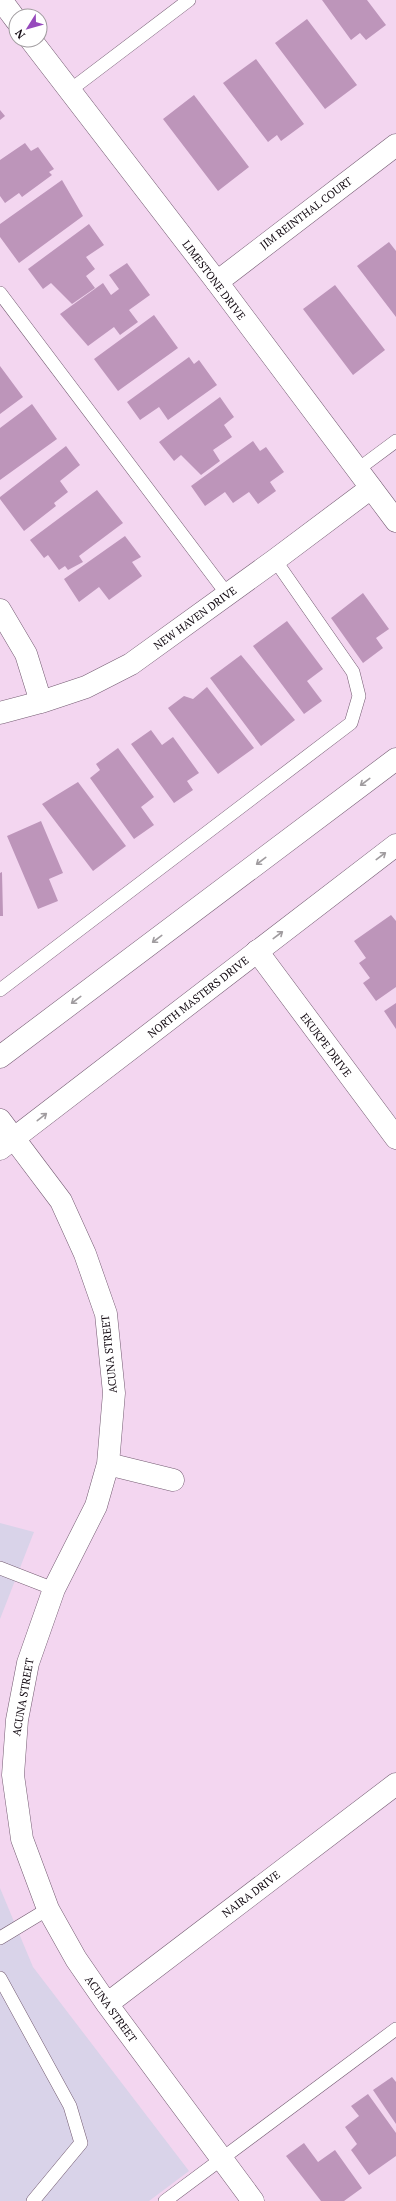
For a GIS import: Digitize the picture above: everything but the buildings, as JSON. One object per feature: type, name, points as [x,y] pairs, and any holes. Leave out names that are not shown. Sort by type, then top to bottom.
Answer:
[{"type":"street","points":[[1,0],[8,9]]},
{"type":"street","name":"LIMESTONE DRIVE","points":[[37,48],[217,282],[396,521]]},
{"type":"street","name":"JIM REINTHAL COURT","points":[[217,282],[396,145]]},
{"type":"street","name":"NEW HAVEN DRIVE","points":[[0,712],[41,702],[86,687],[131,664],[276,560],[371,488]]},
{"type":"street","points":[[0,610],[26,654],[41,702]]},
{"type":"street","points":[[0,1057],[396,759]]},
{"type":"street","name":"NORTH MASTERS DRIVE","points":[[7,1144],[396,846]]},
{"type":"street","name":"EKUKPE DRIVE","points":[[257,951],[396,1138]]},
{"type":"street","name":"ACUNA STREET","points":[[0,1120],[7,1144],[61,1201],[85,1254],[106,1314],[114,1392],[108,1464],[96,1506],[54,1590],[28,1663],[16,1720],[13,1775],[22,1839],[48,1909],[76,1959],[107,2004],[253,2201]]},
{"type":"street","points":[[108,1464],[173,1480]]},
{"type":"street","name":"NAIRA DRIVE","points":[[107,2004],[396,1784]]},
{"type":"lane","points":[[69,91],[189,0]]},
{"type":"lane","points":[[0,293],[227,594]]},
{"type":"lane","points":[[357,470],[396,441]]},
{"type":"lane","points":[[0,990],[352,723],[359,696],[353,672],[276,560]]},
{"type":"lane","points":[[0,1568],[54,1590]]},
{"type":"lane","points":[[0,1938],[48,1909]]},
{"type":"lane","points":[[0,1978],[70,2106],[81,2143],[33,2201]]},
{"type":"lane","points":[[165,2201],[396,2029]]},
{"type":"shaded area","points":[[0,1523],[34,1532],[0,1619]]},
{"type":"shaded area","points":[[0,1888],[33,1967],[189,2171],[149,2201],[0,2201]]}]
